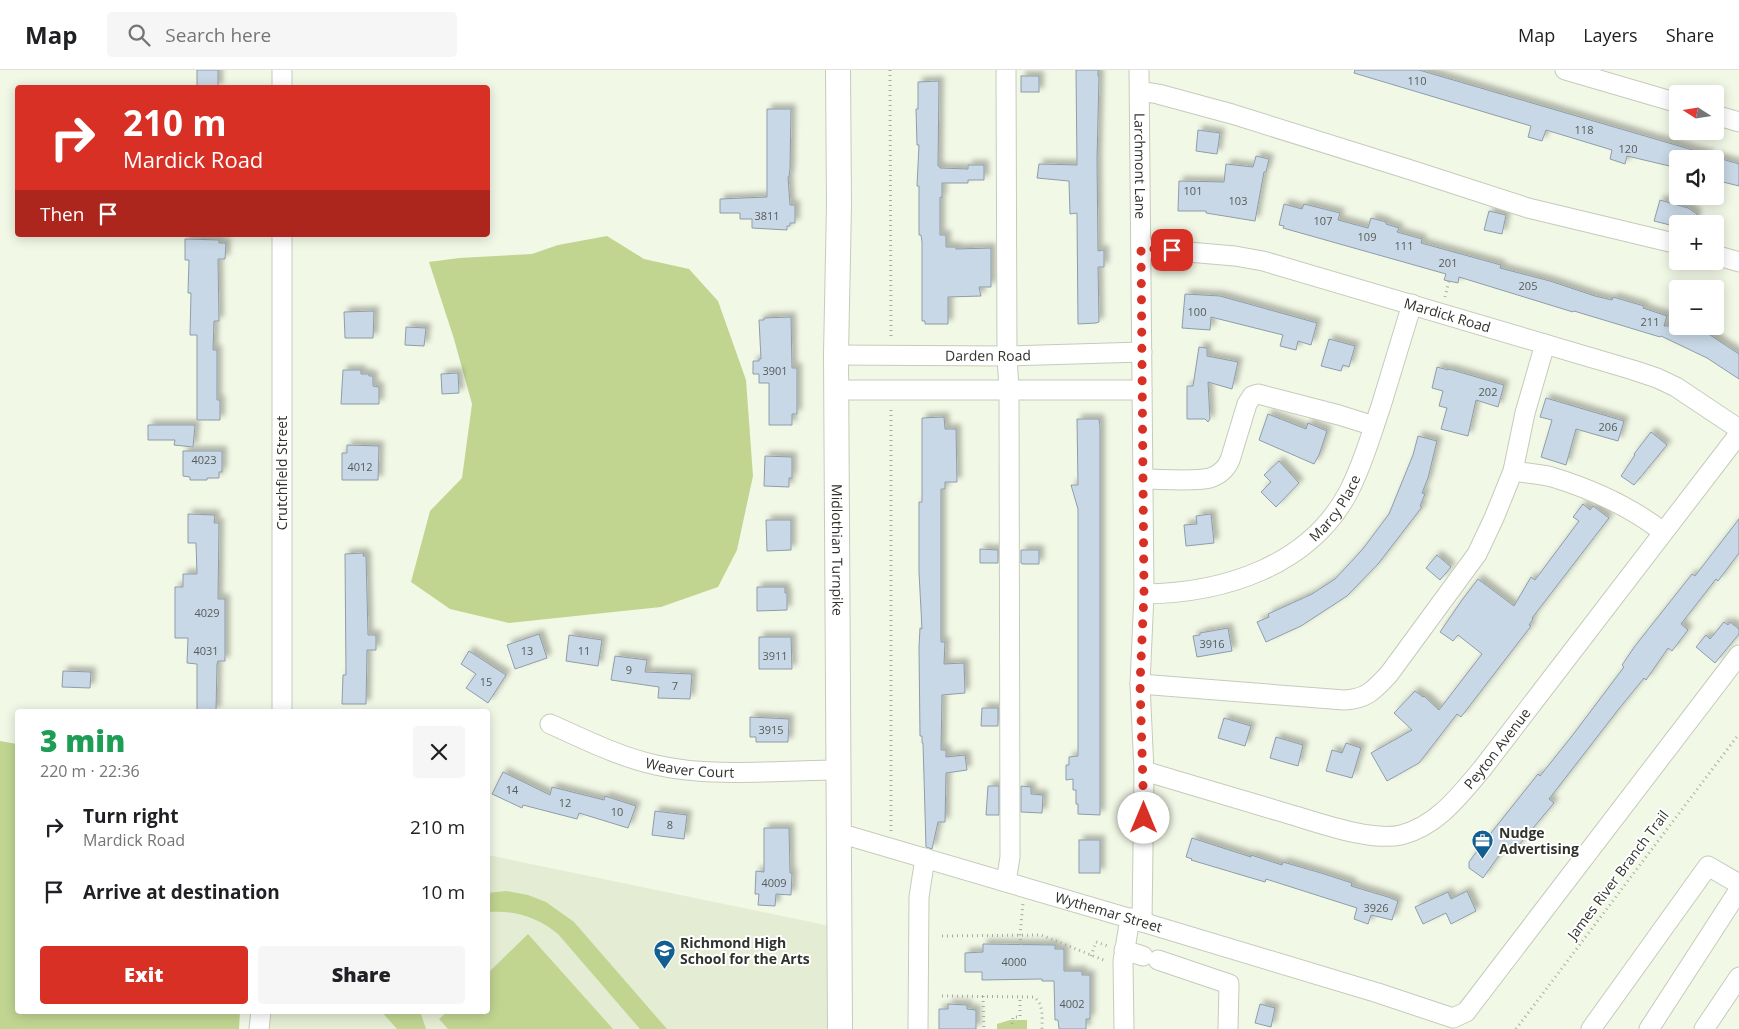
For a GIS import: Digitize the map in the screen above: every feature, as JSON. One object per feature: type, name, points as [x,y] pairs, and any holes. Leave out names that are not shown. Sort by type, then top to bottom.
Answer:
[{"type":"main road","name":"Midlothian Turnpike","points":[[838,70],[839,205],[836,355],[840,1029]]},
{"type":"street","points":[[282,70],[282,85]]},
{"type":"street","points":[[1006,70],[1007,356],[1010,389],[1010,857],[1006,882]]},
{"type":"street","name":"Larchmont Lane","points":[[1124,1029],[1118,949],[1136,920],[1144,771],[1140,684],[1144,594],[1139,70]]},
{"type":"street","points":[[1565,70],[1669,100]]},
{"type":"street","points":[[1140,91],[1232,114],[1528,208],[1669,242]]},
{"type":"street","points":[[1724,117],[1739,122]]},
{"type":"street","name":"Crutchfield Street","points":[[282,237],[282,709]]},
{"type":"street","name":"Mardick Road","points":[[1141,248],[1218,254],[1263,262],[1546,344],[1657,378],[1676,387],[1739,429]]},
{"type":"street","points":[[1724,258],[1739,262]]},
{"type":"street","name":"Marcy Place","points":[[1144,594],[1168,593],[1229,583],[1269,568],[1292,554],[1316,535],[1335,513],[1349,492],[1364,460],[1412,304]]},
{"type":"street","points":[[1140,684],[1344,700],[1364,696],[1375,688],[1389,674],[1477,554],[1513,471],[1525,414],[1546,344]]},
{"type":"street","name":"Darden Road","points":[[836,355],[1007,356],[1142,352]]},
{"type":"street","points":[[837,390],[1142,390]]},
{"type":"street","points":[[1143,478],[1209,478],[1219,474],[1230,460],[1247,404],[1252,396],[1258,394],[1374,426]]},
{"type":"street","name":"Peyton Avenue","points":[[1144,771],[1337,828],[1376,836],[1401,835],[1423,826],[1448,809],[1482,769],[1739,434]]},
{"type":"street","points":[[1513,471],[1551,477],[1596,494],[1630,509],[1663,532]]},
{"type":"street","name":"Wythemar Street","points":[[839,833],[1136,920],[1378,993],[1453,1018],[1466,1012],[1739,655]]},
{"type":"street","name":"Weaver Court","points":[[550,724],[628,757],[656,766],[692,771],[838,770]]},
{"type":"street","points":[[918,1029],[918,897],[925,858]]},
{"type":"street","points":[[1591,1029],[1708,866],[1739,884]]},
{"type":"street","points":[[1649,1029],[1739,890]]},
{"type":"street","points":[[1118,949],[1229,984],[1228,1029]]},
{"type":"street","points":[[1704,1029],[1739,977]]},
{"type":"street","points":[[259,1029],[261,1014]]},
{"type":"path","points":[[890,70],[891,344]]},
{"type":"path","points":[[1445,295],[1449,281]]},
{"type":"path","points":[[891,404],[892,828]]},
{"type":"path","name":"James River Branch Trail","points":[[1516,1029],[1739,734]]},
{"type":"path","points":[[1021,945],[1023,902]]},
{"type":"path","points":[[942,936],[1041,935],[1108,962]]},
{"type":"path","points":[[1091,956],[1096,942],[1118,949]]},
{"type":"path","points":[[942,996],[1030,996],[1039,1002],[1042,1009],[1042,1029]]},
{"type":"path","points":[[983,996],[984,1029]]},
{"type":"path","points":[[1012,1024],[1013,1017],[1020,1017],[1020,996]]},
{"type":"shaded area","name":"Richmond High School for the Arts","points":[[490,855],[840,928],[841,1029],[260,1029],[262,1014],[490,1014]]},
{"type":"green space","points":[[607,236],[644,259],[689,269],[718,301],[746,380],[753,476],[737,550],[718,587],[661,607],[509,623],[450,609],[411,582],[430,511],[462,478],[472,404],[454,339],[429,262],[459,258],[532,254],[558,245]]},
{"type":"green space","points":[[0,741],[15,744],[15,1014],[240,1014],[239,1029],[0,1029]]},
{"type":"green space","points":[[506,891],[528,895],[546,902],[574,922],[667,1029],[640,1029],[558,934],[542,923],[525,916],[507,912],[490,912],[490,893]]},
{"type":"green space","points":[[528,934],[613,1029],[448,1029],[439,1019],[445,1014],[490,1014],[490,971]]},
{"type":"green space","points":[[384,1014],[421,1014],[426,1029],[397,1029]]},
{"type":"green space","points":[[1010,1020],[1027,1020],[1027,1029],[997,1029],[997,1024]]},
{"type":"building","points":[[197,70],[218,70],[218,85],[197,85]]},
{"type":"building","points":[[1076,70],[1098,70],[1099,76],[1097,159],[1098,251],[1104,250],[1104,267],[1098,267],[1099,322],[1078,324],[1077,213],[1070,214],[1069,181],[1037,178],[1039,164],[1077,165]]},
{"type":"building","points":[[1355,70],[1419,70],[1693,150],[1669,150],[1669,166],[1627,156],[1625,164],[1610,159],[1612,150],[1546,130],[1542,141],[1528,137],[1531,126],[1354,73]]},
{"type":"building","points":[[1021,76],[1039,76],[1039,92],[1021,92]]},
{"type":"building","points":[[939,81],[938,166],[940,168],[968,169],[968,165],[984,165],[984,180],[968,180],[968,183],[942,183],[940,235],[946,235],[946,247],[956,247],[956,249],[991,248],[991,287],[979,287],[981,296],[948,297],[948,324],[925,324],[925,321],[922,321],[922,242],[921,235],[919,235],[919,186],[917,186],[919,145],[917,145],[916,109],[918,109],[918,82]]},
{"type":"building","points":[[767,109],[791,109],[790,169],[788,177],[790,205],[795,205],[795,223],[790,223],[790,226],[787,226],[787,230],[752,228],[752,219],[740,219],[740,213],[720,213],[720,199],[767,197]]},
{"type":"building","points":[[1198,130],[1220,133],[1217,154],[1196,151]]},
{"type":"building","points":[[1256,156],[1269,159],[1266,172],[1264,172],[1255,221],[1206,213],[1206,211],[1178,211],[1179,181],[1224,182],[1226,164],[1253,167]]},
{"type":"building","points":[[1724,160],[1739,164],[1739,186],[1724,182]]},
{"type":"building","points":[[1660,200],[1669,203],[1669,205],[1688,208],[1697,214],[1669,215],[1669,225],[1654,221]]},
{"type":"building","points":[[1284,204],[1302,209],[1304,204],[1340,213],[1338,220],[1368,228],[1371,218],[1399,228],[1397,232],[1422,239],[1421,243],[1501,265],[1500,268],[1550,281],[1595,296],[1612,300],[1613,297],[1644,306],[1643,308],[1667,316],[1664,326],[1669,326],[1669,335],[1710,335],[1739,354],[1739,379],[1707,358],[1661,336],[1573,312],[1459,277],[1458,283],[1444,280],[1446,274],[1283,228],[1284,226],[1279,225]]},
{"type":"building","points":[[1489,211],[1506,215],[1502,234],[1484,230]]},
{"type":"building","points":[[185,239],[219,240],[219,243],[226,243],[225,259],[218,259],[219,321],[214,321],[213,350],[217,350],[217,400],[220,400],[220,420],[197,420],[197,335],[190,335],[191,293],[188,293],[189,260],[185,260]]},
{"type":"building","points":[[1185,294],[1220,296],[1317,323],[1311,345],[1298,341],[1296,350],[1280,346],[1283,335],[1211,317],[1210,330],[1182,328]]},
{"type":"building","points":[[374,311],[373,338],[345,338],[344,312]]},
{"type":"building","points":[[791,317],[792,368],[797,368],[797,414],[792,414],[792,425],[769,425],[769,383],[759,383],[759,374],[753,374],[753,361],[761,359],[759,320],[764,320],[764,318]]},
{"type":"building","points":[[406,327],[426,328],[424,346],[405,345]]},
{"type":"building","points":[[1329,339],[1355,346],[1349,367],[1343,365],[1341,371],[1321,366]]},
{"type":"building","points":[[1199,347],[1207,348],[1207,356],[1238,362],[1232,389],[1208,382],[1210,419],[1208,422],[1205,419],[1187,419],[1187,386],[1193,386]]},
{"type":"building","points":[[1437,367],[1504,385],[1498,407],[1476,400],[1468,436],[1441,429],[1447,408],[1439,406],[1443,391],[1432,388]]},
{"type":"building","points":[[343,370],[361,370],[361,374],[373,376],[373,386],[379,387],[379,404],[341,404]]},
{"type":"building","points":[[458,373],[459,393],[442,394],[441,374]]},
{"type":"building","points":[[1546,398],[1624,421],[1618,441],[1576,429],[1566,465],[1541,457],[1552,420],[1540,417]]},
{"type":"building","points":[[1268,414],[1306,429],[1308,423],[1327,431],[1314,464],[1259,440]]},
{"type":"building","points":[[944,417],[945,429],[956,429],[957,482],[945,482],[945,489],[941,489],[941,642],[945,642],[944,664],[964,663],[965,693],[942,695],[941,750],[946,750],[946,757],[965,755],[967,770],[946,773],[945,822],[938,822],[932,849],[926,847],[923,743],[922,736],[920,736],[919,648],[920,628],[922,629],[919,572],[919,502],[922,502],[922,418]]},
{"type":"building","points":[[1077,419],[1099,419],[1100,427],[1100,815],[1078,814],[1076,790],[1073,790],[1073,779],[1066,780],[1066,765],[1069,765],[1069,757],[1078,756],[1078,509],[1071,485],[1078,485]]},
{"type":"building","points":[[148,425],[195,425],[193,447],[174,445],[175,440],[148,440]]},
{"type":"building","points":[[1651,432],[1667,445],[1634,485],[1621,476],[1634,454]]},
{"type":"building","points":[[1418,436],[1437,441],[1428,478],[1422,493],[1425,494],[1420,506],[1422,507],[1378,564],[1347,596],[1301,626],[1266,642],[1257,622],[1269,617],[1268,614],[1312,594],[1335,579],[1362,550],[1389,514],[1413,455]]},
{"type":"building","points":[[347,445],[379,446],[378,480],[342,480],[342,453],[347,453]]},
{"type":"building","points":[[183,451],[222,451],[222,472],[219,472],[219,478],[190,480],[190,477],[183,476]]},
{"type":"building","points":[[765,456],[792,457],[792,478],[789,478],[789,487],[764,486]]},
{"type":"building","points":[[1279,461],[1299,483],[1276,507],[1261,492],[1271,482],[1264,475]]},
{"type":"building","points":[[1583,504],[1590,510],[1593,506],[1609,518],[1532,618],[1529,625],[1531,626],[1461,717],[1457,714],[1419,763],[1387,781],[1371,753],[1412,730],[1394,713],[1415,691],[1424,696],[1439,710],[1482,654],[1458,635],[1453,641],[1440,632],[1462,600],[1478,579],[1514,606],[1531,577],[1535,580],[1579,521],[1573,517]]},
{"type":"building","points":[[188,514],[215,515],[214,523],[219,523],[218,599],[225,599],[225,661],[218,661],[217,664],[216,709],[197,709],[197,664],[187,663],[188,638],[175,638],[175,587],[183,587],[183,574],[197,574],[196,543],[188,543]]},
{"type":"building","points":[[1211,514],[1214,543],[1186,546],[1184,525],[1197,524],[1196,516]]},
{"type":"building","points":[[1739,519],[1739,553],[1681,624],[1688,630],[1672,651],[1668,648],[1646,680],[1644,678],[1618,710],[1549,799],[1554,803],[1513,852],[1505,847],[1483,878],[1469,868],[1469,862],[1483,843],[1538,774],[1540,776],[1624,667],[1622,665],[1635,646],[1692,574],[1695,576]]},
{"type":"building","points":[[766,520],[791,520],[791,550],[767,551]]},
{"type":"building","points":[[980,549],[998,550],[998,563],[980,563]]},
{"type":"building","points":[[1021,550],[1039,550],[1039,564],[1022,564]]},
{"type":"building","points":[[364,553],[363,556],[366,556],[368,635],[376,635],[376,650],[367,650],[366,704],[342,704],[343,675],[346,675],[345,554]]},
{"type":"building","points":[[1437,555],[1451,567],[1440,580],[1426,568]]},
{"type":"building","points":[[757,587],[785,587],[787,610],[757,611]]},
{"type":"building","points":[[1724,622],[1728,625],[1730,622],[1739,629],[1739,634],[1715,663],[1696,647],[1706,635],[1710,639]]},
{"type":"building","points":[[1228,628],[1232,651],[1197,657],[1193,636]]},
{"type":"building","points":[[539,634],[547,658],[515,669],[507,645]]},
{"type":"building","points":[[569,635],[602,640],[598,666],[566,661]]},
{"type":"building","points":[[759,637],[791,637],[792,669],[759,669]]},
{"type":"building","points":[[469,651],[506,675],[488,703],[466,688],[476,674],[461,664]]},
{"type":"building","points":[[615,656],[647,660],[645,672],[692,674],[690,699],[658,698],[659,687],[611,680]]},
{"type":"building","points":[[63,671],[91,672],[90,688],[62,687]]},
{"type":"building","points":[[982,708],[998,708],[998,726],[981,726]]},
{"type":"building","points":[[750,717],[789,719],[788,742],[756,742],[756,737],[750,737]]},
{"type":"building","points":[[1224,718],[1251,726],[1245,746],[1218,738]]},
{"type":"building","points":[[1276,737],[1303,745],[1298,766],[1270,758]]},
{"type":"building","points":[[1346,743],[1361,748],[1352,778],[1326,771],[1332,750],[1342,753]]},
{"type":"building","points":[[503,772],[550,795],[552,787],[604,800],[605,796],[636,806],[628,828],[579,813],[577,819],[523,805],[522,808],[492,794]]},
{"type":"building","points":[[988,786],[999,786],[999,815],[986,815]]},
{"type":"building","points":[[1021,786],[1031,787],[1031,794],[1043,795],[1042,813],[1021,812]]},
{"type":"building","points":[[655,811],[687,815],[684,839],[652,835]]},
{"type":"building","points":[[764,828],[789,828],[790,873],[792,873],[791,895],[776,894],[775,906],[758,905],[759,894],[755,894],[756,871],[764,872]]},
{"type":"building","points":[[1192,838],[1251,857],[1251,855],[1282,865],[1283,862],[1321,873],[1352,883],[1351,886],[1398,901],[1392,920],[1371,915],[1368,924],[1354,919],[1357,908],[1266,879],[1265,882],[1191,860],[1186,857]]},
{"type":"building","points":[[1079,840],[1100,840],[1100,873],[1079,873]]},
{"type":"building","points":[[1467,891],[1476,911],[1451,924],[1446,913],[1423,924],[1415,907],[1448,892],[1451,899]]},
{"type":"building","points":[[983,944],[1055,945],[1055,949],[1064,949],[1064,971],[1082,971],[1082,975],[1090,975],[1090,1019],[1086,1019],[1086,1029],[1059,1029],[1058,1020],[1055,1020],[1054,981],[1042,981],[1042,979],[982,980],[982,972],[965,972],[965,953],[983,952]]},
{"type":"building","points":[[948,1004],[967,1005],[967,1009],[976,1010],[976,1029],[939,1029],[939,1009],[948,1009]]},
{"type":"building","points":[[1260,1004],[1275,1008],[1271,1027],[1255,1023]]},
{"type":"place","name":"Nudge Advertising","points":[[1483,860]]},
{"type":"place","name":"Richmond High School for the Arts","points":[[664,970]]},
{"type":"route","points":[[1144,818],[1140,684],[1144,594],[1141,248],[1172,250]]}]
